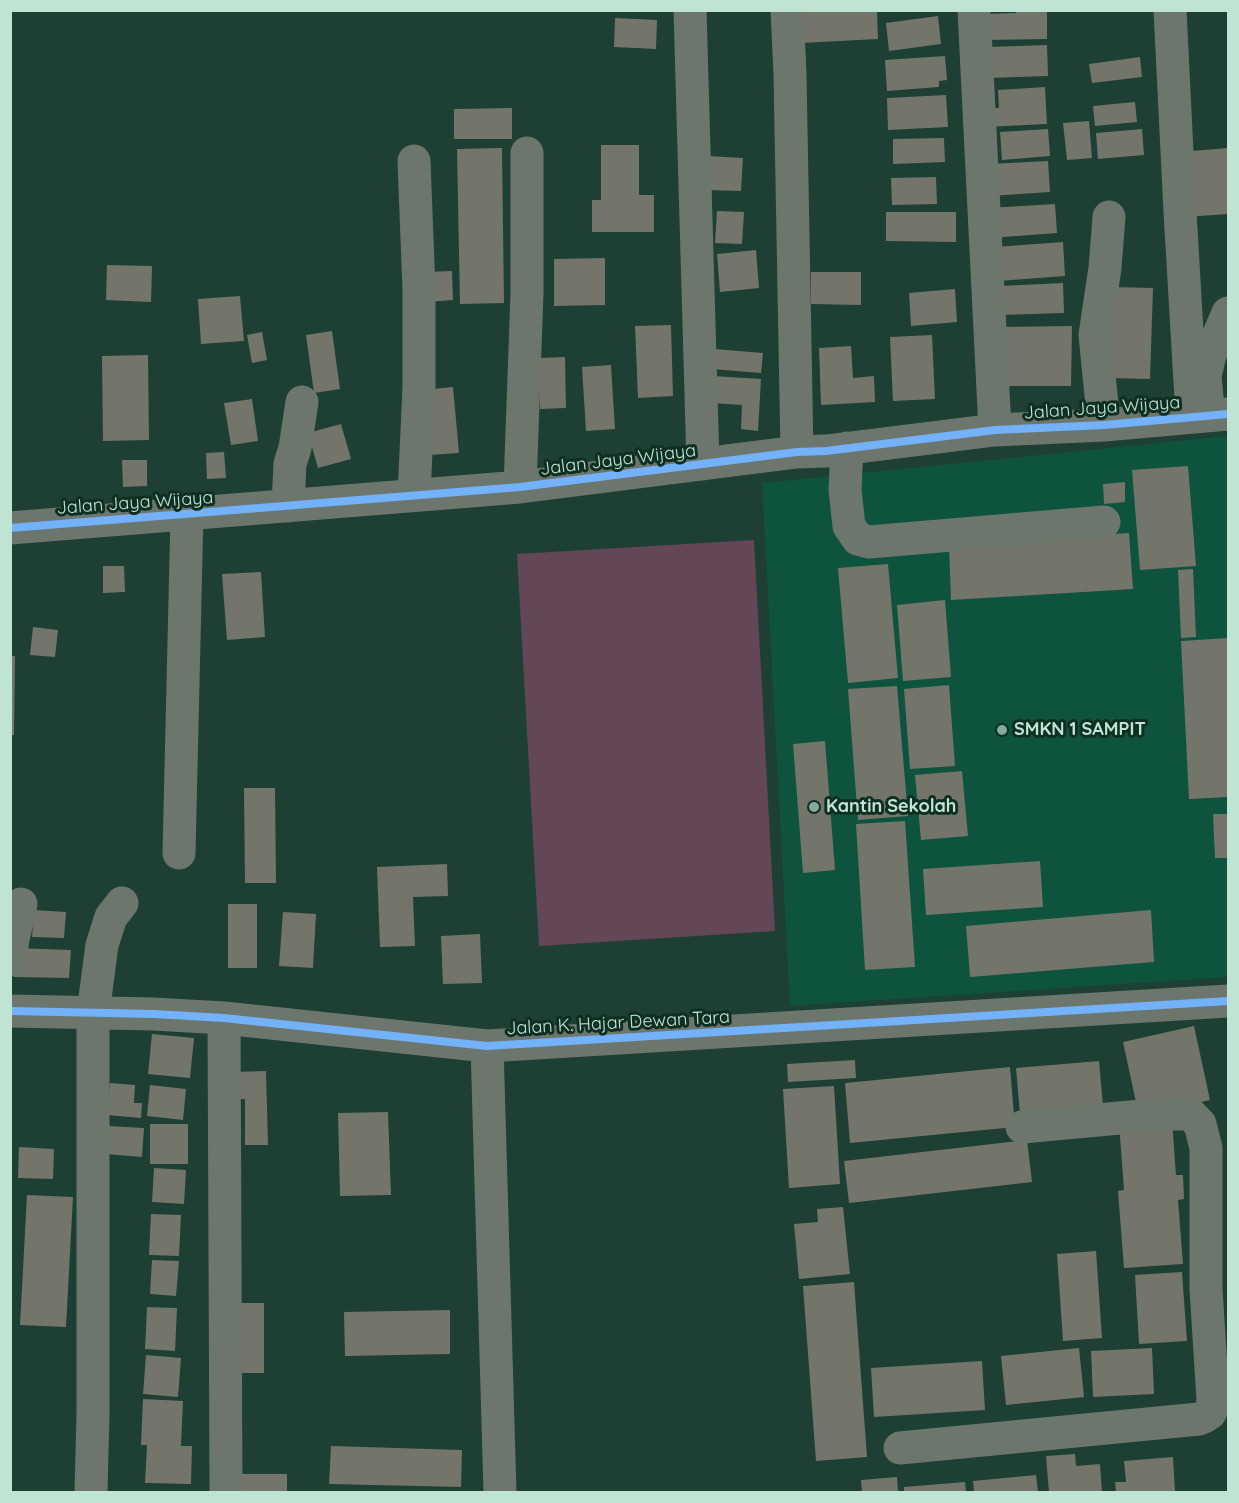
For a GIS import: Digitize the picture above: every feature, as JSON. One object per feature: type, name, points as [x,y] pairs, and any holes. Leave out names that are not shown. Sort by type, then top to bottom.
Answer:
[{"type":"street","points":[[690,10],[703,464]]},
{"type":"street","points":[[787,10],[797,452]]},
{"type":"street","points":[[974,10],[995,430]]},
{"type":"street","points":[[1170,10],[1180,224],[1210,415]]},
{"type":"street","points":[[520,487],[527,293],[527,153]]},
{"type":"street","points":[[414,161],[419,387],[414,495]]},
{"type":"street","points":[[1104,425],[1095,335],[1105,268],[1109,218]]},
{"type":"street","points":[[1210,415],[1204,376],[1210,355],[1228,313]]},
{"type":"street","points":[[288,506],[290,464],[295,448],[302,402]]},
{"type":"street","name":"Jalan Jaya Wijaya","points":[[10,528],[520,487],[995,430],[1104,425],[1210,415]]},
{"type":"street","points":[[847,448],[845,490],[849,526],[858,539],[869,542],[1104,522]]},
{"type":"street","points":[[178,853],[187,514]]},
{"type":"street","points":[[91,1492],[93,1013],[102,945],[111,917],[122,903]]},
{"type":"street","points":[[10,960],[21,904]]},
{"type":"street","name":"Jalan K. Hajar Dewan Tara","points":[[10,1011],[224,1018],[487,1046],[1228,1001]]},
{"type":"street","points":[[224,1018],[226,1492]]},
{"type":"street","points":[[487,1046],[500,1492]]},
{"type":"street","points":[[900,1448],[1187,1420],[1204,1417],[1210,1413],[1212,1408],[1217,1288],[1206,1148],[1200,1124],[1190,1114],[1163,1114],[1022,1127]]},
{"type":"shaded area","name":"SMKN 1 SAMPIT","points":[[1228,436],[1228,977],[790,1006],[762,483]]},
{"type":"shaded area","points":[[754,540],[775,931],[539,946],[517,554]]},
{"type":"building","points":[[800,10],[877,10],[878,39],[801,43]]},
{"type":"building","points":[[1016,10],[1047,10],[1047,39],[986,40],[985,14],[1016,13]]},
{"type":"building","points":[[938,16],[941,44],[889,51],[886,23]]},
{"type":"building","points":[[615,18],[657,20],[656,49],[614,47]]},
{"type":"building","points":[[1047,45],[1048,76],[988,78],[988,47]]},
{"type":"building","points":[[945,56],[947,80],[939,81],[939,87],[887,91],[885,60]]},
{"type":"building","points":[[1140,57],[1142,77],[1092,83],[1089,64]]},
{"type":"building","points":[[1045,87],[1047,124],[985,127],[984,109],[999,108],[998,90]]},
{"type":"building","points":[[946,95],[948,127],[888,130],[887,98]]},
{"type":"building","points":[[1135,102],[1137,122],[1095,126],[1093,106]]},
{"type":"building","points":[[512,108],[512,139],[454,139],[454,109]]},
{"type":"building","points":[[1089,121],[1092,158],[1067,160],[1063,123]]},
{"type":"building","points":[[1048,129],[1050,156],[1002,160],[1000,132]]},
{"type":"building","points":[[1142,129],[1144,155],[1098,159],[1096,133]]},
{"type":"building","points":[[944,138],[945,162],[893,164],[893,139]]},
{"type":"building","points":[[601,145],[639,145],[639,195],[654,195],[654,232],[592,232],[592,200],[601,200]]},
{"type":"building","points":[[502,148],[504,303],[460,304],[457,149]]},
{"type":"building","points":[[1228,148],[1228,214],[1185,217],[1180,152]]},
{"type":"building","points":[[708,156],[743,158],[741,191],[706,190]]},
{"type":"building","points":[[1048,161],[1050,192],[990,196],[989,164]]},
{"type":"building","points":[[936,177],[937,204],[892,205],[891,178]]},
{"type":"building","points":[[1055,204],[1057,233],[990,238],[989,208]]},
{"type":"building","points":[[717,211],[744,212],[742,244],[715,243]]},
{"type":"building","points":[[886,212],[956,212],[956,242],[886,241]]},
{"type":"building","points":[[1063,242],[1065,276],[998,281],[995,247]]},
{"type":"building","points":[[756,250],[759,288],[720,292],[717,254]]},
{"type":"building","points":[[605,258],[605,305],[554,306],[554,259]]},
{"type":"building","points":[[107,265],[152,266],[151,302],[106,300]]},
{"type":"building","points":[[452,271],[453,300],[427,302],[426,272]]},
{"type":"building","points":[[811,272],[861,272],[861,305],[811,304]]},
{"type":"building","points":[[1063,283],[1064,313],[1000,315],[1000,286]]},
{"type":"building","points":[[1110,287],[1153,288],[1150,379],[1107,378]]},
{"type":"building","points":[[955,289],[957,322],[911,326],[909,293]]},
{"type":"building","points":[[240,296],[244,341],[201,344],[198,299]]},
{"type":"building","points":[[671,325],[673,396],[638,398],[635,326]]},
{"type":"building","points":[[1072,326],[1071,386],[999,386],[999,327]]},
{"type":"building","points":[[332,331],[340,389],[314,393],[306,335]]},
{"type":"building","points":[[262,332],[267,360],[252,363],[247,335]]},
{"type":"building","points":[[932,335],[935,399],[893,401],[890,337]]},
{"type":"building","points":[[851,346],[853,378],[874,376],[875,402],[821,405],[819,348]]},
{"type":"building","points":[[714,349],[763,353],[761,373],[712,369]]},
{"type":"building","points":[[148,355],[149,440],[103,441],[102,356]]},
{"type":"building","points":[[565,357],[566,408],[540,409],[539,358]]},
{"type":"building","points":[[611,365],[615,429],[586,431],[582,367]]},
{"type":"building","points":[[712,376],[761,379],[758,431],[741,429],[742,405],[711,403]]},
{"type":"building","points":[[453,387],[459,453],[428,455],[422,390]]},
{"type":"building","points":[[252,399],[258,441],[231,445],[224,403]]},
{"type":"building","points":[[341,424],[351,459],[318,468],[308,433]]},
{"type":"building","points":[[224,452],[226,478],[207,479],[206,453]]},
{"type":"building","points":[[122,460],[147,460],[147,486],[123,487]]},
{"type":"building","points":[[1188,466],[1196,566],[1140,570],[1132,470]]},
{"type":"building","points":[[1125,482],[1125,502],[1104,504],[1103,484]]},
{"type":"building","points":[[1129,533],[1133,589],[951,600],[949,544]]},
{"type":"building","points":[[888,564],[898,678],[848,683],[838,568]]},
{"type":"building","points":[[103,566],[124,566],[125,592],[103,593]]},
{"type":"building","points":[[1193,569],[1196,637],[1181,638],[1178,570]]},
{"type":"building","points":[[261,572],[265,637],[227,640],[222,574]]},
{"type":"building","points":[[945,600],[951,677],[903,681],[897,605]]},
{"type":"building","points":[[33,627],[58,630],[55,657],[30,655]]},
{"type":"building","points":[[1228,638],[1228,797],[1189,799],[1181,641]]},
{"type":"building","points":[[10,656],[15,656],[14,735],[10,735]]},
{"type":"building","points":[[949,685],[955,766],[910,769],[904,689]]},
{"type":"building","points":[[897,686],[908,816],[858,820],[848,689]]},
{"type":"building","name":"Kantin Sekolah","points":[[825,741],[835,870],[803,873],[793,744]]},
{"type":"building","points":[[962,771],[968,836],[921,840],[915,775]]},
{"type":"building","points":[[244,788],[275,788],[276,883],[245,883]]},
{"type":"building","points":[[1213,814],[1228,814],[1228,858],[1215,858]]},
{"type":"building","points":[[905,821],[915,967],[865,970],[856,824]]},
{"type":"building","points":[[1040,861],[1043,907],[926,915],[923,869]]},
{"type":"building","points":[[447,864],[448,896],[413,897],[415,946],[380,947],[377,867]]},
{"type":"building","points":[[228,904],[257,904],[257,968],[228,968]]},
{"type":"building","points":[[34,910],[66,912],[64,938],[32,937]]},
{"type":"building","points":[[1151,910],[1154,962],[970,977],[966,926]]},
{"type":"building","points":[[283,912],[316,914],[313,968],[279,966]]},
{"type":"building","points":[[480,934],[482,983],[443,984],[441,936]]},
{"type":"building","points":[[14,948],[71,950],[69,978],[14,977]]},
{"type":"building","points":[[1194,1026],[1210,1100],[1139,1116],[1123,1042]]},
{"type":"building","points":[[152,1034],[194,1038],[190,1078],[148,1074]]},
{"type":"building","points":[[855,1060],[856,1078],[788,1082],[787,1064]]},
{"type":"building","points":[[1099,1061],[1104,1117],[1021,1125],[1016,1068]]},
{"type":"building","points":[[1010,1067],[1015,1127],[850,1143],[845,1083]]},
{"type":"building","points":[[266,1071],[268,1145],[245,1145],[245,1099],[232,1100],[231,1072]]},
{"type":"building","points":[[110,1083],[135,1085],[134,1103],[142,1103],[141,1118],[107,1115]]},
{"type":"building","points":[[150,1085],[186,1089],[183,1120],[147,1116]]},
{"type":"building","points":[[834,1086],[840,1184],[789,1188],[783,1089]]},
{"type":"building","points":[[388,1112],[391,1195],[340,1196],[338,1113]]},
{"type":"building","points":[[1172,1120],[1176,1175],[1183,1175],[1184,1199],[1178,1200],[1183,1264],[1124,1268],[1118,1191],[1124,1190],[1119,1124]]},
{"type":"building","points":[[150,1124],[188,1124],[188,1164],[150,1164]]},
{"type":"building","points":[[108,1126],[144,1128],[142,1157],[106,1154]]},
{"type":"building","points":[[1027,1140],[1032,1182],[849,1203],[844,1161]]},
{"type":"building","points":[[19,1147],[54,1149],[53,1179],[18,1178]]},
{"type":"building","points":[[154,1168],[186,1170],[184,1204],[152,1202]]},
{"type":"building","points":[[27,1195],[73,1197],[66,1327],[20,1325]]},
{"type":"building","points":[[843,1207],[850,1274],[799,1279],[794,1224],[818,1222],[817,1209]]},
{"type":"building","points":[[151,1214],[181,1215],[179,1256],[149,1255]]},
{"type":"building","points":[[1096,1251],[1102,1338],[1063,1341],[1057,1254]]},
{"type":"building","points":[[152,1260],[179,1261],[176,1296],[150,1294]]},
{"type":"building","points":[[1182,1272],[1187,1341],[1139,1344],[1135,1275]]},
{"type":"building","points":[[854,1282],[867,1457],[816,1461],[803,1286]]},
{"type":"building","points":[[228,1303],[264,1303],[264,1373],[227,1373]]},
{"type":"building","points":[[147,1307],[177,1308],[175,1351],[145,1349]]},
{"type":"building","points":[[450,1310],[450,1354],[345,1356],[344,1312]]},
{"type":"building","points":[[1079,1348],[1084,1397],[1006,1405],[1001,1356]]},
{"type":"building","points":[[1152,1348],[1154,1394],[1093,1397],[1091,1351]]},
{"type":"building","points":[[146,1355],[181,1358],[178,1397],[143,1394]]},
{"type":"building","points":[[982,1361],[985,1410],[874,1417],[871,1368]]},
{"type":"building","points":[[143,1399],[183,1401],[181,1446],[192,1446],[191,1484],[145,1483],[147,1445],[141,1445]]},
{"type":"building","points":[[331,1446],[462,1450],[461,1487],[329,1484]]},
{"type":"building","points":[[1075,1454],[1076,1466],[1100,1464],[1102,1492],[1049,1492],[1046,1456]]},
{"type":"building","points":[[1173,1457],[1175,1492],[1116,1492],[1115,1482],[1126,1482],[1124,1461]]},
{"type":"building","points":[[233,1474],[287,1474],[287,1492],[233,1492]]},
{"type":"building","points":[[1036,1475],[1038,1492],[974,1492],[973,1481]]},
{"type":"building","points":[[897,1477],[898,1492],[862,1492],[861,1480]]},
{"type":"building","points":[[965,1482],[966,1492],[904,1492],[904,1487]]},
{"type":"cycle path","points":[[10,528],[520,487],[995,430],[1104,425],[1228,414]]},
{"type":"cycle path","points":[[10,1011],[224,1018],[487,1046],[1228,1001]]},
{"type":"place","name":"SMKN 1 SAMPIT","points":[[1002,730]]},
{"type":"place","name":"Kantin Sekolah","points":[[814,807]]}]
